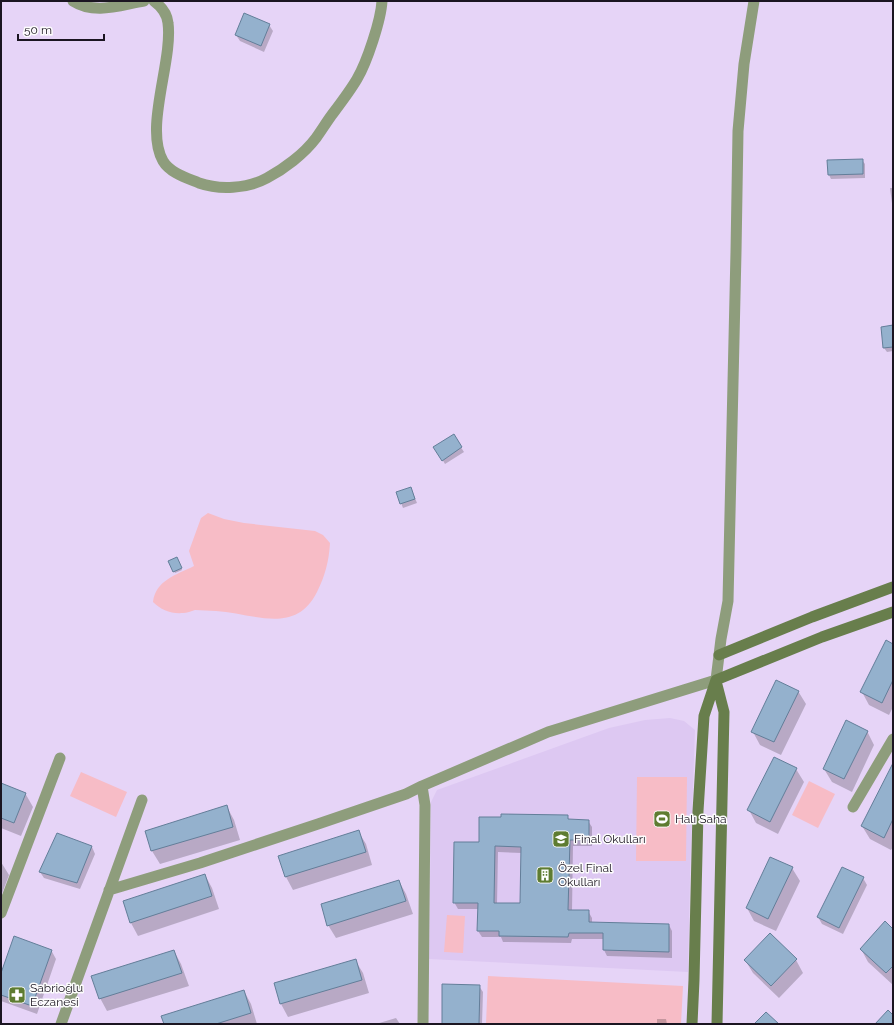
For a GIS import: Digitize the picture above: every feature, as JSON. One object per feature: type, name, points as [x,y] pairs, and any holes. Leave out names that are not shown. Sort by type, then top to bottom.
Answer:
[{"type":"main road","points":[[719,655],[812,617],[893,587]]},
{"type":"main road","points":[[692,1024],[698,811],[704,716],[716,680],[822,637],[893,612]]},
{"type":"main road","points":[[716,680],[724,712],[717,1024]]},
{"type":"street","points":[[73,1],[86,8],[97,9],[144,1]]},
{"type":"street","points":[[154,1],[162,7],[168,23],[166,55],[158,113],[157,134],[160,151],[164,161],[172,169],[185,177],[209,186],[225,187],[246,185],[266,179],[299,156],[315,139],[358,78],[371,47],[382,8],[382,1]]},
{"type":"street","points":[[109,890],[200,863],[406,794],[548,732],[716,680],[728,601],[738,131],[744,64],[754,1]]},
{"type":"street","points":[[853,807],[893,739]]},
{"type":"street","points":[[1,913],[60,758]]},
{"type":"street","points":[[422,786],[425,805],[423,1024]]},
{"type":"street","points":[[61,1024],[142,800]]},
{"type":"shaded area","points":[[208,513],[224,519],[244,523],[315,531],[323,535],[330,543],[328,562],[320,586],[308,606],[297,614],[285,618],[272,619],[216,611],[195,610],[184,613],[174,613],[159,607],[153,602],[158,588],[163,583],[194,566],[189,551],[201,518]]},
{"type":"shaded area","name":"Final Okulları","points":[[670,718],[684,721],[695,730],[688,972],[429,959],[431,802],[437,790],[609,728],[645,720]]},
{"type":"shaded area","points":[[81,772],[127,792],[116,817],[70,796]]},
{"type":"shaded area","name":"Halı Saha","points":[[637,777],[687,777],[686,861],[636,861]]},
{"type":"shaded area","points":[[809,781],[835,794],[818,828],[792,815]]},
{"type":"shaded area","points":[[447,915],[465,916],[463,953],[444,952]]},
{"type":"shaded area","points":[[488,976],[683,986],[681,1024],[486,1024]]},
{"type":"building","points":[[244,13],[270,24],[261,46],[235,35]]},
{"type":"building","points":[[863,159],[863,174],[828,175],[827,160]]},
{"type":"building","points":[[893,325],[893,347],[883,348],[881,327]]},
{"type":"building","points":[[454,434],[462,447],[442,461],[433,447]]},
{"type":"building","points":[[411,487],[415,499],[400,504],[396,492]]},
{"type":"building","points":[[177,557],[182,568],[173,572],[168,561]]},
{"type":"building","points":[[886,640],[893,644],[893,680],[882,703],[860,692]]},
{"type":"building","points":[[776,680],[799,691],[774,742],[751,732]]},
{"type":"building","points":[[846,720],[868,731],[844,779],[823,769]]},
{"type":"building","points":[[774,757],[797,768],[770,822],[747,810]]},
{"type":"building","points":[[893,763],[893,819],[884,838],[861,826]]},
{"type":"building","points":[[1,783],[26,793],[14,823],[1,818]]},
{"type":"building","points":[[227,805],[233,827],[151,851],[145,831]]},
{"type":"building","name":"Özel Final Okulları","points":[[501,814],[568,815],[568,819],[589,820],[589,840],[570,840],[568,910],[589,910],[589,922],[669,924],[669,952],[603,950],[603,933],[569,933],[568,937],[499,936],[499,931],[477,931],[478,903],[453,903],[454,842],[479,842],[479,817],[501,817]],"holes":[[[495,846],[521,847],[520,903],[494,903]]]},
{"type":"building","points":[[359,830],[366,852],[285,877],[278,856]]},
{"type":"building","points":[[57,833],[92,846],[77,883],[39,872]]},
{"type":"building","points":[[770,857],[793,867],[768,919],[746,908]]},
{"type":"building","points":[[842,867],[864,877],[839,928],[817,917]]},
{"type":"building","points":[[205,874],[212,896],[130,923],[123,901]]},
{"type":"building","points":[[399,880],[406,901],[327,926],[321,904]]},
{"type":"building","points":[[885,921],[893,929],[893,966],[886,973],[860,949]]},
{"type":"building","points":[[770,933],[797,959],[771,986],[744,960]]},
{"type":"building","points":[[14,936],[52,950],[32,1006],[1,995],[1,973]]},
{"type":"building","points":[[174,950],[182,973],[99,999],[91,976]]},
{"type":"building","points":[[356,959],[362,980],[280,1004],[274,983]]},
{"type":"building","points":[[442,984],[480,985],[479,1024],[442,1024]]},
{"type":"building","points":[[244,990],[251,1013],[216,1024],[164,1024],[161,1016]]},
{"type":"building","points":[[888,1010],[893,1015],[893,1024],[875,1024]]},
{"type":"building","points":[[766,1012],[779,1024],[754,1024]]},
{"type":"place","name":"Halı Saha","points":[[662,819]]},
{"type":"place","name":"Final Okulları","points":[[561,839]]},
{"type":"place","name":"Özel Final Okulları","points":[[545,875]]},
{"type":"place","name":"Sabrioğlu Eczanesi","points":[[17,995]]}]
